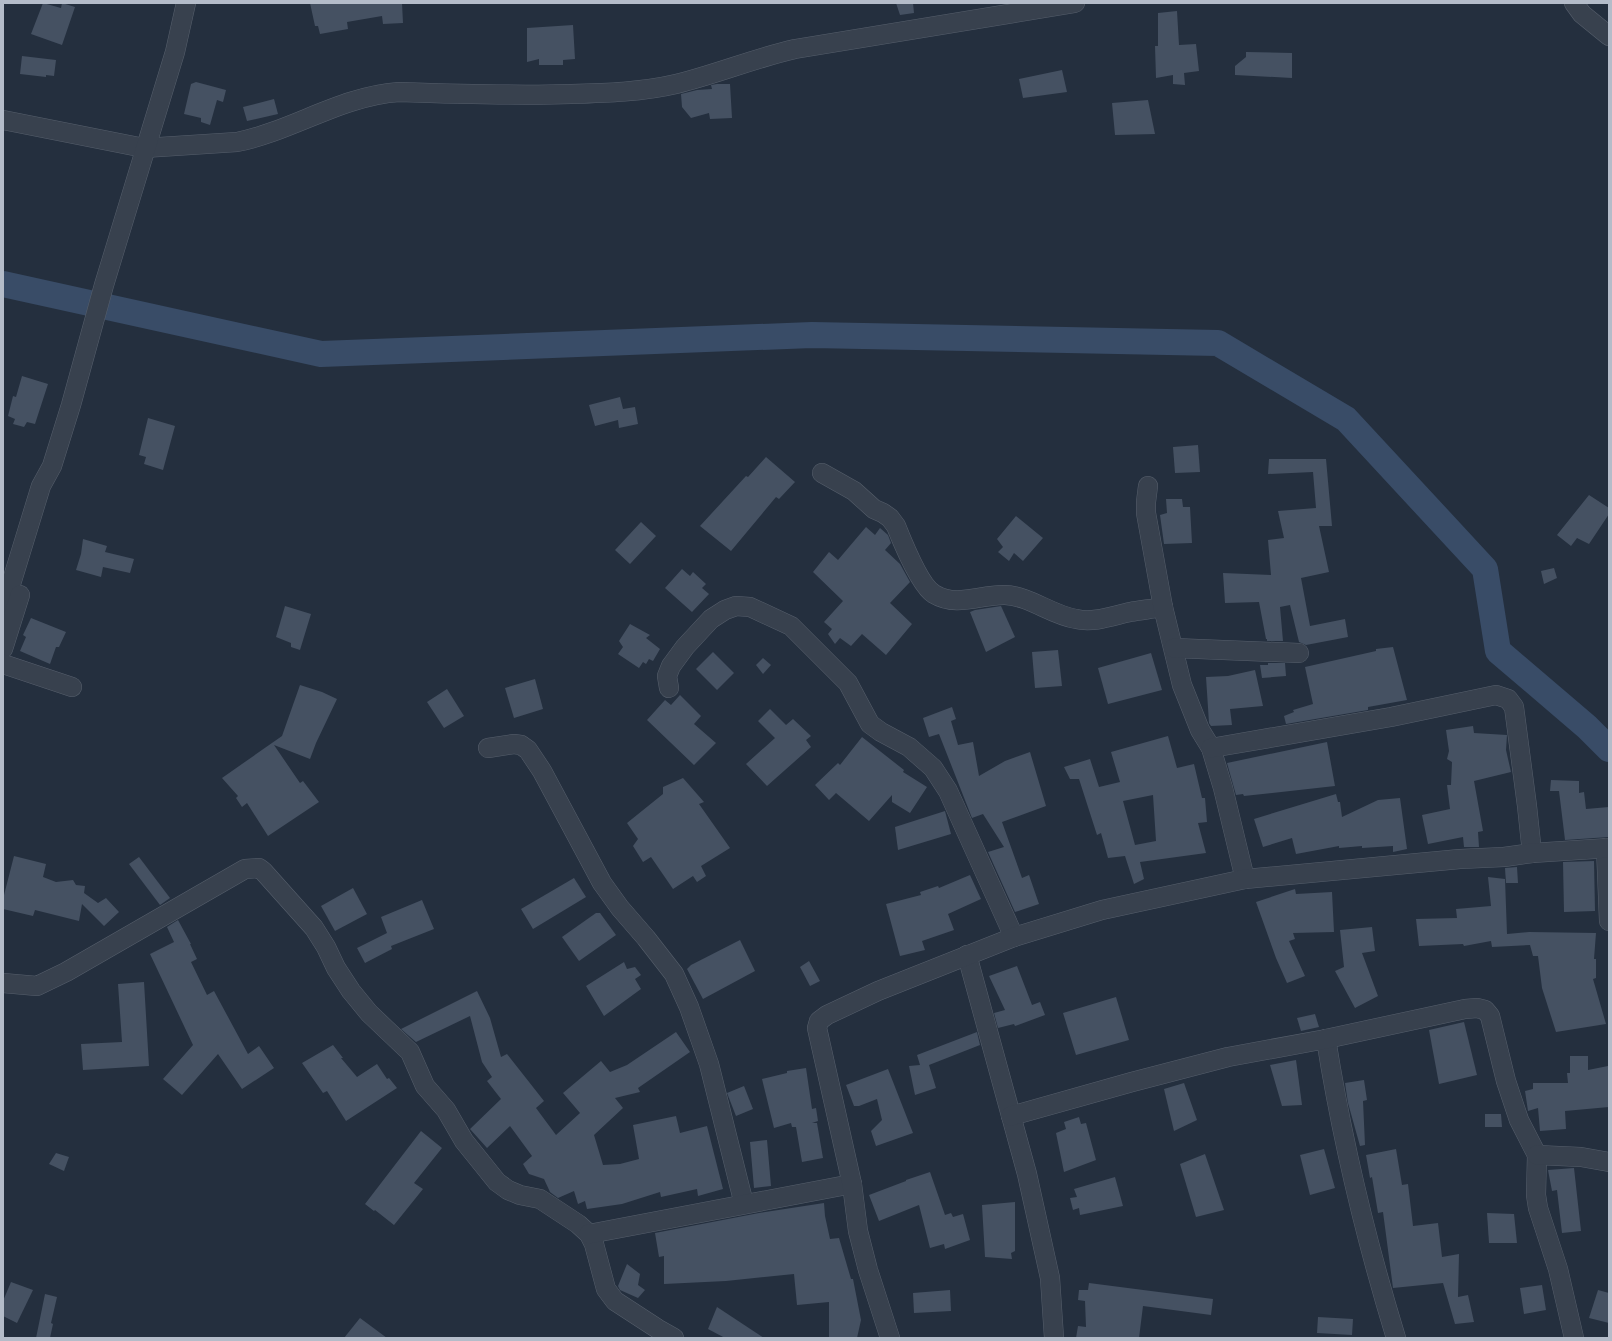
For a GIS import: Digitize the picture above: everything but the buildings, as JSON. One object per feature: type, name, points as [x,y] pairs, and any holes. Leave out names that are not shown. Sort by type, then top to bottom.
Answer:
[{"type":"street","points":[[3,649],[6,617],[51,489],[52,466],[71,405],[144,148],[175,52],[186,3]]},
{"type":"street","points":[[3,120],[144,148],[237,142],[250,140],[365,97],[383,93],[399,92],[525,95],[605,93],[641,90],[676,84],[777,53],[795,49],[1075,3]]},
{"type":"street","points":[[1574,3],[1582,14],[1609,36]]},
{"type":"street","points":[[822,473],[854,491],[874,509],[890,518],[896,526],[921,578],[927,588],[934,594],[947,599],[963,601],[1004,595],[1034,603],[1061,616],[1077,620],[1094,620],[1163,607]]},
{"type":"street","points":[[1148,486],[1146,513],[1163,607],[1182,685],[1200,730],[1210,748],[1223,788],[1245,880]]},
{"type":"street","points":[[669,688],[667,676],[671,666],[685,647],[711,619],[725,610],[736,606],[750,607],[791,626],[848,683],[870,724],[909,747],[932,768],[948,791],[1014,937]]},
{"type":"street","points":[[1174,648],[1299,652]]},
{"type":"street","points":[[3,664],[72,687]]},
{"type":"street","points":[[1210,748],[1384,718],[1496,695],[1508,699],[1514,707],[1532,853]]},
{"type":"street","points":[[488,748],[514,744],[521,745],[528,750],[542,771],[602,883],[620,908],[674,974],[689,1007],[709,1064],[744,1204]]},
{"type":"street","points":[[890,1338],[868,1270],[860,1237],[852,1184],[818,1028],[820,1021],[827,1015],[878,991],[1014,937],[1102,910],[1245,880],[1392,865],[1607,848],[1609,921]]},
{"type":"street","points":[[3,983],[37,986],[66,972],[244,870],[259,868],[314,928],[326,947],[336,968],[351,991],[369,1013],[410,1052],[425,1086],[446,1110],[464,1141],[497,1182],[508,1190],[540,1200],[578,1224],[590,1234],[606,1289],[614,1301],[658,1330],[674,1338]]},
{"type":"street","points":[[967,955],[1027,1174],[1050,1278],[1054,1338]]},
{"type":"street","points":[[1011,1116],[1228,1057],[1465,1009],[1477,1008],[1485,1010],[1490,1016],[1506,1081],[1519,1120],[1537,1155],[1536,1195],[1538,1208],[1558,1269],[1574,1338]]},
{"type":"street","points":[[1326,1038],[1341,1124],[1354,1180],[1396,1338]]},
{"type":"street","points":[[1537,1155],[1581,1157],[1609,1162]]},
{"type":"street","points":[[590,1234],[852,1184]]},
{"type":"waterway","points":[[3,284],[321,354],[812,335],[1218,343],[1346,419],[1485,569],[1498,651],[1587,727],[1609,749]]}]
